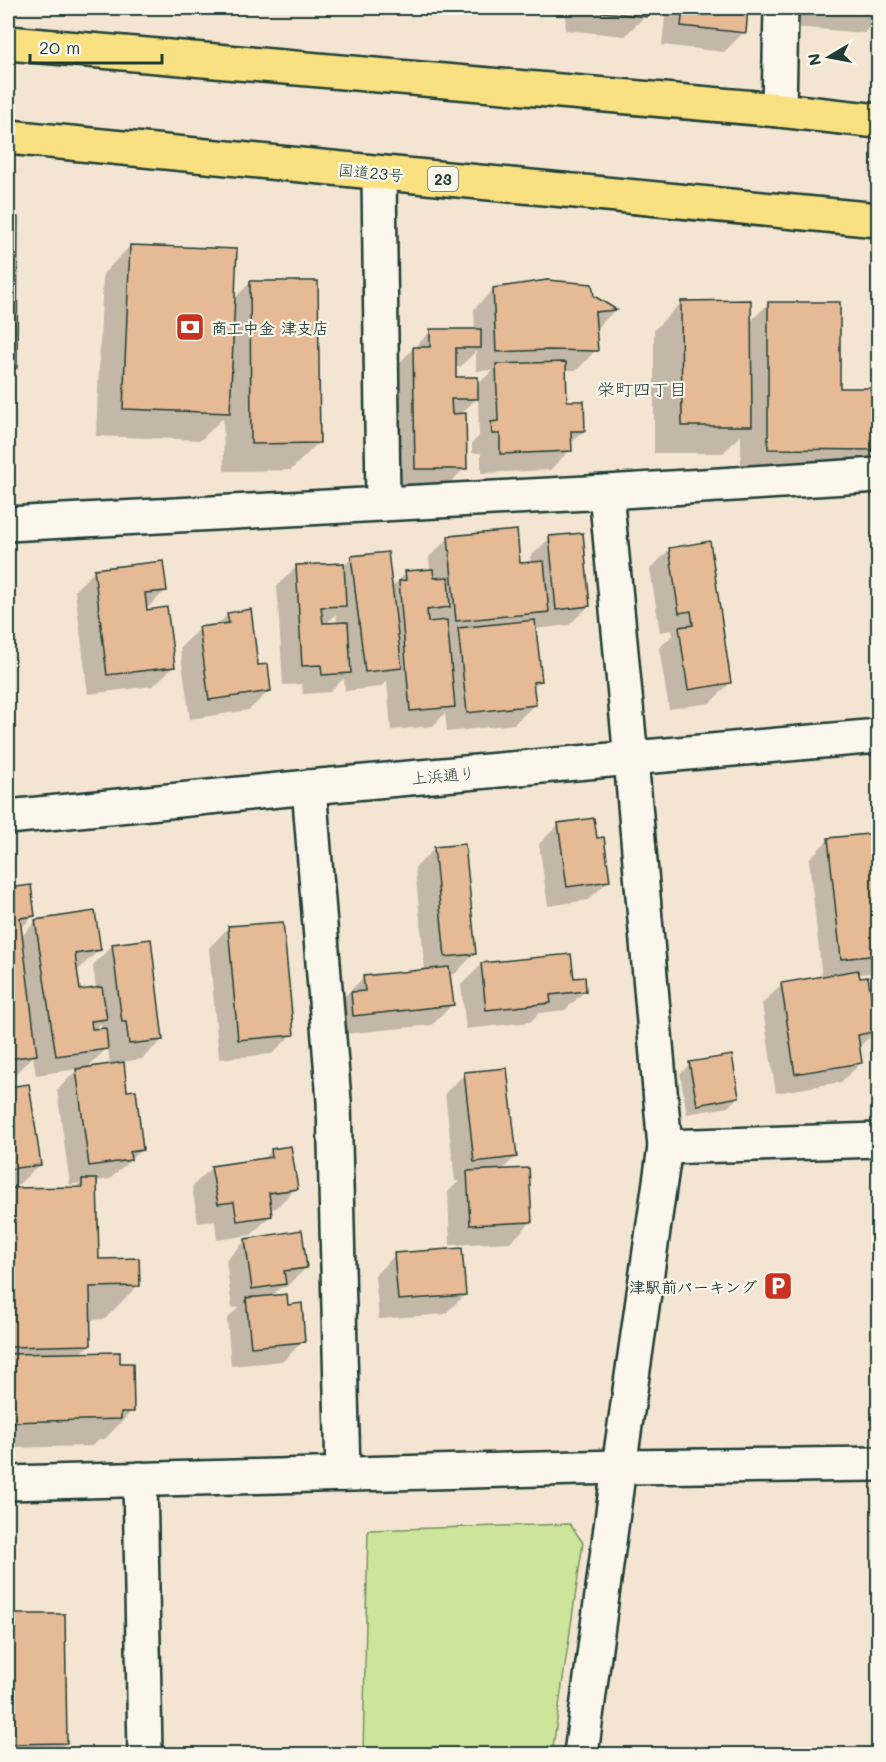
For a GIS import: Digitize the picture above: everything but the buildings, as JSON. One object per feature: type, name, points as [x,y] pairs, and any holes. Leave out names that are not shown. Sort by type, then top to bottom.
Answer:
[{"type":"highway","points":[[8,43],[779,110],[879,121]]},
{"type":"highway","name":"国道23号","points":[[8,138],[879,220]]},
{"type":"street","points":[[779,110],[781,8]]},
{"type":"street","points":[[379,173],[383,504]]},
{"type":"street","points":[[8,524],[879,475]]},
{"type":"street","points":[[581,1755],[665,1147],[606,492]]},
{"type":"street","name":"上浜通り","points":[[8,817],[309,787],[879,736]]},
{"type":"street","points":[[309,787],[334,1101],[343,1474]]},
{"type":"street","points":[[665,1147],[879,1140]]},
{"type":"street","points":[[8,1483],[619,1467],[879,1464]]},
{"type":"street","points":[[140,1479],[145,1755]]},
{"type":"green space","points":[[570,1524],[583,1543],[552,1754],[363,1754],[368,1530]]},
{"type":"place","name":"商工中金 津支店","points":[[190,327]]},
{"type":"place","name":"津駅前パーキング","points":[[778,1286]]},
{"type":"district","name":"栄町四丁目","points":[[642,389]]}]
